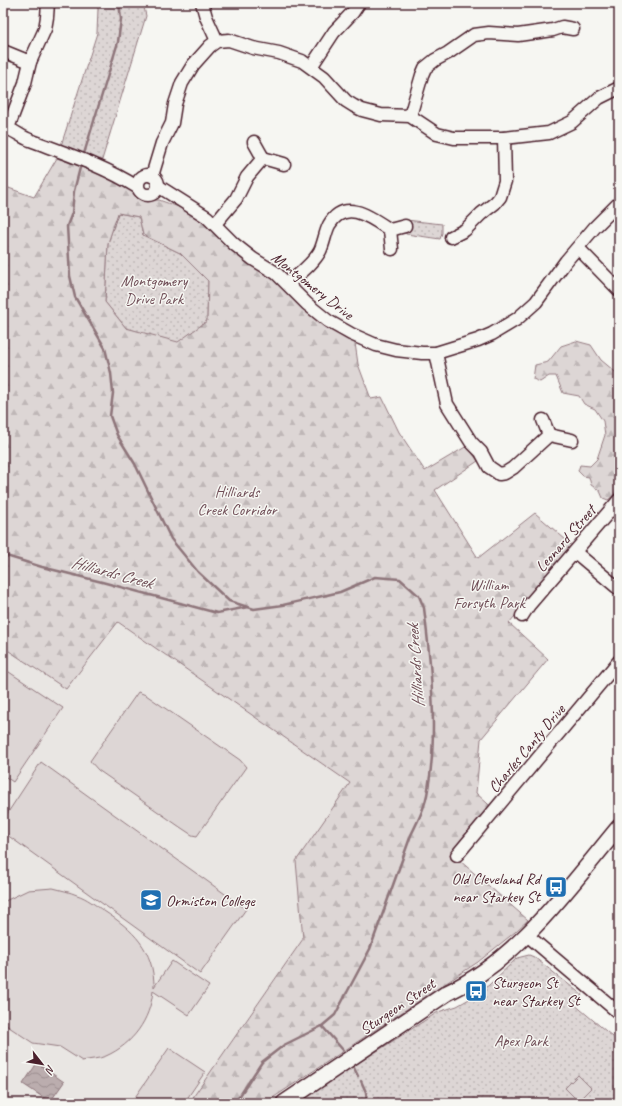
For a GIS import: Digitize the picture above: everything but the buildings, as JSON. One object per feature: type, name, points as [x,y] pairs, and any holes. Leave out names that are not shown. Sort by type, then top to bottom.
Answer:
[{"type":"main road","name":"Sturgeon Street","points":[[284,1103],[447,993],[475,978],[513,948],[527,935],[619,827]]},
{"type":"street","points":[[6,127],[25,83],[30,62],[44,29],[48,3]]},
{"type":"street","points":[[202,3],[206,17],[217,41]]},
{"type":"street","points":[[311,67],[334,32],[353,12],[359,3]]},
{"type":"street","points":[[410,116],[425,68],[467,39],[482,33],[518,35],[553,30],[567,24]]},
{"type":"street","points":[[148,184],[162,143],[172,123],[175,104],[182,83],[193,65],[210,46],[217,41],[229,40],[253,48],[279,53],[302,61],[324,77],[346,101],[354,106],[362,110],[381,115],[410,116],[437,134],[454,138],[504,138],[549,133],[572,122],[599,98],[619,88]]},
{"type":"street","points":[[3,51],[30,62]]},
{"type":"street","name":"Montgomery Drive","points":[[6,127],[26,139],[65,152],[120,176],[148,184],[184,203],[207,217],[234,244],[253,259],[276,273],[307,304],[328,321],[364,340],[396,350],[436,353],[485,337],[517,319],[536,302],[566,261],[595,226],[619,203]]},
{"type":"street","points":[[448,239],[465,230],[500,197],[505,181],[504,138]]},
{"type":"street","points":[[254,142],[263,158],[284,164]]},
{"type":"street","points":[[215,224],[236,199],[247,177],[263,158]]},
{"type":"street","points":[[288,284],[314,259],[320,250],[328,226],[334,218],[341,213],[357,211],[365,214],[390,230],[405,226]]},
{"type":"street","points":[[390,230],[392,249]]},
{"type":"street","points":[[578,248],[619,290]]},
{"type":"street","points":[[436,353],[447,404],[471,442],[481,452],[489,467],[495,472],[499,474],[505,473],[513,468],[549,435]]},
{"type":"street","points":[[543,420],[549,435]]},
{"type":"street","points":[[549,435],[572,440]]},
{"type":"street","name":"Leonard Street","points":[[522,616],[529,604],[619,500]]},
{"type":"street","points":[[575,552],[619,589]]},
{"type":"street","name":"Charles Canty Drive","points":[[457,855],[619,661]]},
{"type":"street","points":[[527,935],[619,1013]]},
{"type":"shaded area","name":"Ormiston College","points":[[118,622],[351,783],[296,861],[303,939],[189,1103],[3,1103],[3,647],[66,689]]},
{"type":"green space","points":[[97,3],[143,3],[146,16],[98,173],[57,158],[97,33]]},
{"type":"green space","name":"Hilliards Creek Corridor","points":[[57,158],[98,173],[122,184],[144,200],[159,200],[193,212],[248,260],[277,282],[316,320],[355,343],[358,364],[371,399],[382,397],[399,432],[425,471],[467,446],[478,461],[435,490],[478,558],[535,513],[574,547],[509,623],[548,659],[481,739],[476,793],[499,814],[459,860],[528,920],[478,962],[265,1103],[189,1103],[303,939],[296,861],[350,783],[118,622],[66,689],[3,647],[3,186],[34,197]],"holes":[[[118,213],[139,217],[143,235],[180,253],[208,281],[207,321],[178,342],[126,328],[105,302],[108,243]]]},
{"type":"green space","name":"Montgomery Drive Park","points":[[118,213],[139,217],[143,235],[180,253],[208,281],[207,321],[178,343],[126,328],[105,302],[108,243]]},
{"type":"green space","points":[[406,220],[442,224],[440,239],[406,234]]},
{"type":"green space","points":[[576,341],[591,345],[601,360],[619,375],[619,488],[616,489],[614,495],[608,500],[603,498],[600,491],[591,485],[589,477],[583,476],[578,471],[580,465],[590,466],[597,459],[605,435],[603,421],[595,409],[584,404],[579,396],[563,393],[556,376],[549,376],[540,382],[533,379],[535,365],[548,362],[561,346]]},
{"type":"green space","points":[[3,668],[63,708],[13,782],[3,775]]},
{"type":"green space","points":[[138,692],[146,695],[240,760],[246,767],[197,836],[192,835],[180,827],[98,770],[90,761]]},
{"type":"green space","points":[[41,762],[246,909],[200,974],[3,832],[3,820]]},
{"type":"green space","points":[[53,888],[81,896],[114,918],[133,933],[146,951],[153,974],[154,987],[172,961],[209,986],[189,1015],[153,991],[148,1012],[144,1021],[132,1038],[116,1051],[106,1056],[82,1061],[60,1047],[33,1043],[3,1023],[3,902],[28,890]]},
{"type":"green space","name":"Apex Park","points":[[529,955],[534,957],[582,995],[574,1004],[619,1042],[619,1103],[296,1103],[438,1012],[457,1006],[471,998],[489,985],[517,958]]},
{"type":"green space","points":[[169,1048],[205,1072],[184,1103],[131,1103]]},
{"type":"green space","points":[[578,1075],[591,1088],[578,1101],[565,1088]]},
{"type":"water","points":[[37,1063],[64,1082],[50,1102],[23,1084]]},
{"type":"waterway","points":[[83,157],[118,42],[121,19],[119,3]]},
{"type":"waterway","name":"Hilliards Creek","points":[[81,164],[74,191],[72,213],[67,226],[70,276],[75,297],[105,348],[111,373],[113,393],[110,416],[117,435],[135,464],[171,539],[198,572],[229,601],[254,609],[283,605],[340,592],[375,577],[400,579],[419,596],[424,608],[431,675],[433,722],[433,745],[428,789],[424,807],[411,835],[370,949],[335,1015],[322,1026],[284,1045],[262,1062],[235,1103]]},
{"type":"waterway","name":"Hilliards Creek","points":[[3,555],[42,567],[217,613],[248,607]]},
{"type":"waterway","points":[[322,1026],[343,1050]]},
{"type":"waterway","points":[[354,1068],[358,1076]]},
{"type":"waterway","points":[[361,1081],[366,1092],[367,1103]]},
{"type":"place","name":"Old Cleveland Rd near Starkey St","points":[[556,887]]},
{"type":"place","name":"Ormiston College","points":[[151,900]]},
{"type":"place","name":"Sturgeon St near Starkey St","points":[[476,991]]},
{"type":"park label","name":"William Forsyth Park","points":[[489,593]]}]
